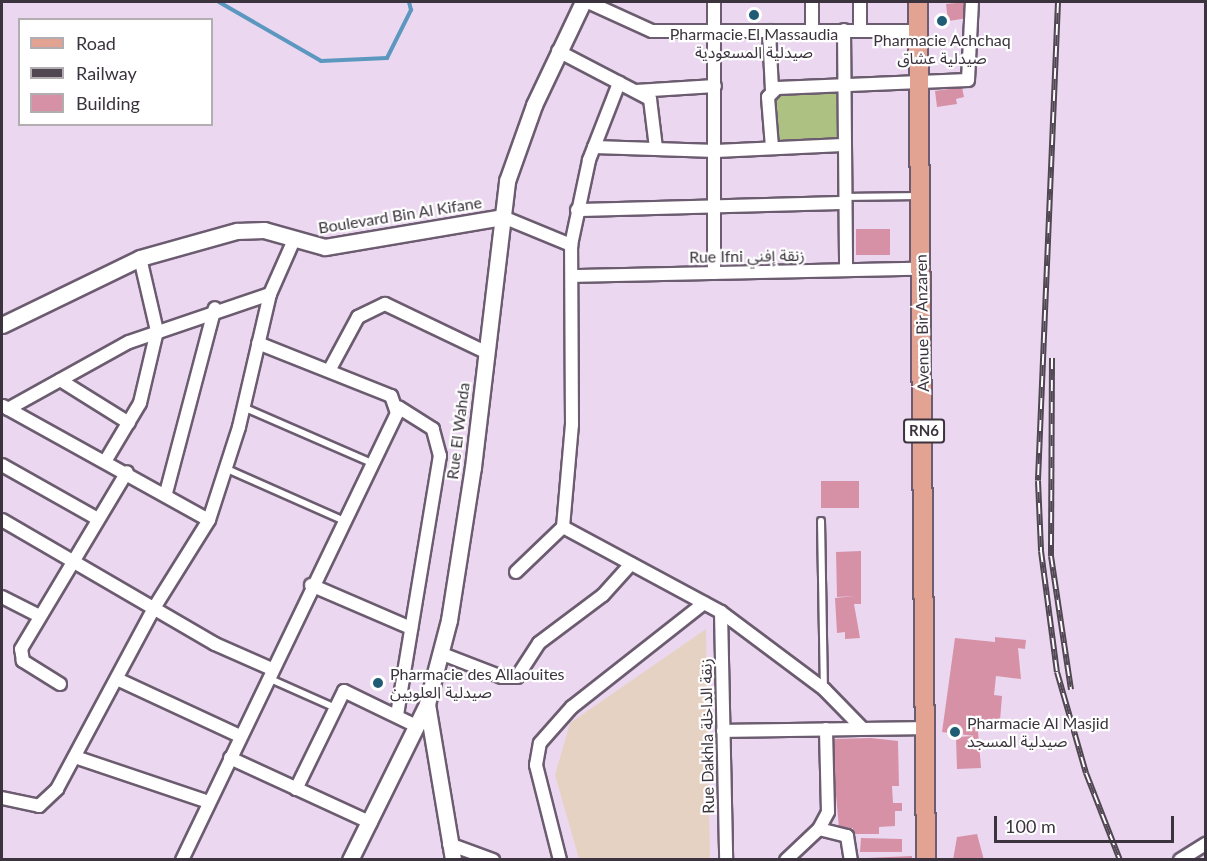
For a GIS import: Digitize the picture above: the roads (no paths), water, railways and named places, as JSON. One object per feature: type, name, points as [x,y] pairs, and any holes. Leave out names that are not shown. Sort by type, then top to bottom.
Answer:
[{"type":"main road","name":"Avenue Bir Anzaren","points":[[918,2],[926,860]]},
{"type":"street","name":"Rue El Wahda","points":[[350,860],[371,823],[427,704],[440,653],[474,467],[485,352],[503,217],[517,152],[558,51],[583,2]]},
{"type":"street","points":[[588,2],[652,31],[918,31]]},
{"type":"street","points":[[714,2],[716,152],[712,205],[714,273]]},
{"type":"street","points":[[812,2],[812,30]]},
{"type":"street","points":[[860,2],[860,30]]},
{"type":"street","points":[[772,91],[968,80],[972,2]]},
{"type":"street","points":[[844,30],[843,145],[846,270]]},
{"type":"street","points":[[769,31],[772,147]]},
{"type":"street","points":[[558,51],[620,82],[653,104],[656,148]]},
{"type":"street","points":[[516,572],[563,527],[572,425],[573,276],[571,245],[577,210],[594,147],[620,82]]},
{"type":"street","points":[[635,91],[715,86]]},
{"type":"street","points":[[594,147],[716,152],[772,147],[843,145]]},
{"type":"street","points":[[577,210],[844,200]]},
{"type":"street","points":[[503,217],[571,245]]},
{"type":"street","name":"Boulevard Bin Al Kifane","points":[[2,325],[140,258],[250,229],[293,242],[325,247],[503,217]]},
{"type":"street","points":[[2,798],[39,806],[75,757],[154,608],[209,520],[227,469],[270,294],[293,242]]},
{"type":"street","points":[[106,460],[140,403],[157,331],[140,258]]},
{"type":"street","name":"Rue Ifni زنقة إفني","points":[[573,276],[921,269]]},
{"type":"street","points":[[5,407],[157,331],[215,308],[270,294]]},
{"type":"street","points":[[330,369],[358,317],[385,304],[485,352]]},
{"type":"street","points":[[166,493],[215,308]]},
{"type":"street","points":[[258,343],[330,369],[391,396],[398,407],[433,429],[439,444],[397,715]]},
{"type":"street","points":[[60,380],[129,423]]},
{"type":"street","points":[[5,407],[166,493],[209,520]]},
{"type":"street","points":[[182,860],[311,585],[398,407]]},
{"type":"street","points":[[2,465],[98,519]]},
{"type":"street","points":[[60,684],[21,656],[37,615],[127,472]]},
{"type":"street","points":[[2,520],[215,644],[270,673]]},
{"type":"street","points":[[563,527],[721,612],[824,689],[862,729]]},
{"type":"street","points":[[440,653],[502,677],[517,677],[539,643],[603,595],[630,564]]},
{"type":"street","points":[[311,585],[411,628]]},
{"type":"street","points":[[2,597],[37,615]]},
{"type":"street","points":[[560,860],[536,765],[540,743],[572,707],[704,603]]},
{"type":"street","name":"Rue Dakhla زنقة الداخلة","points":[[721,612],[726,860]]},
{"type":"street","points":[[117,680],[240,736]]},
{"type":"street","points":[[296,789],[333,707],[348,691],[416,726]]},
{"type":"street","points":[[427,704],[453,860]]},
{"type":"street","points":[[723,731],[926,728]]},
{"type":"street","points":[[787,859],[819,829],[828,812],[826,729]]},
{"type":"street","points":[[75,757],[209,802]]},
{"type":"street","points":[[230,758],[371,823]]},
{"type":"street","points":[[819,829],[847,836],[851,860]]},
{"type":"street","points":[[1180,860],[1206,843]]},
{"type":"street","points":[[449,844],[493,860]]},
{"type":"lane","points":[[844,200],[920,196]]},
{"type":"lane","points":[[243,407],[372,463]]},
{"type":"lane","points":[[227,469],[342,520]]},
{"type":"lane","points":[[821,521],[824,689]]},
{"type":"lane","points":[[270,673],[333,707]]},
{"type":"waterway","points":[[219,2],[321,61],[387,58],[411,10],[409,2]]},
{"type":"railway","points":[[1058,2],[1038,481],[1041,551],[1057,672],[1086,773],[1120,860]]},
{"type":"railway","points":[[1052,358],[1051,556],[1071,690]]},
{"type":"place","name":"Pharmacie El Massaudia صيدلية المسعودية","points":[[754,15]]},
{"type":"place","name":"Pharmacie Achchaq صيدلية عشاق","points":[[942,21]]},
{"type":"place","name":"Pharmacie des Allaouites صيدلية العلويين","points":[[378,683]]},
{"type":"place","name":"Pharmacie Al Masjid صيدلية المسجد","points":[[955,732]]}]
